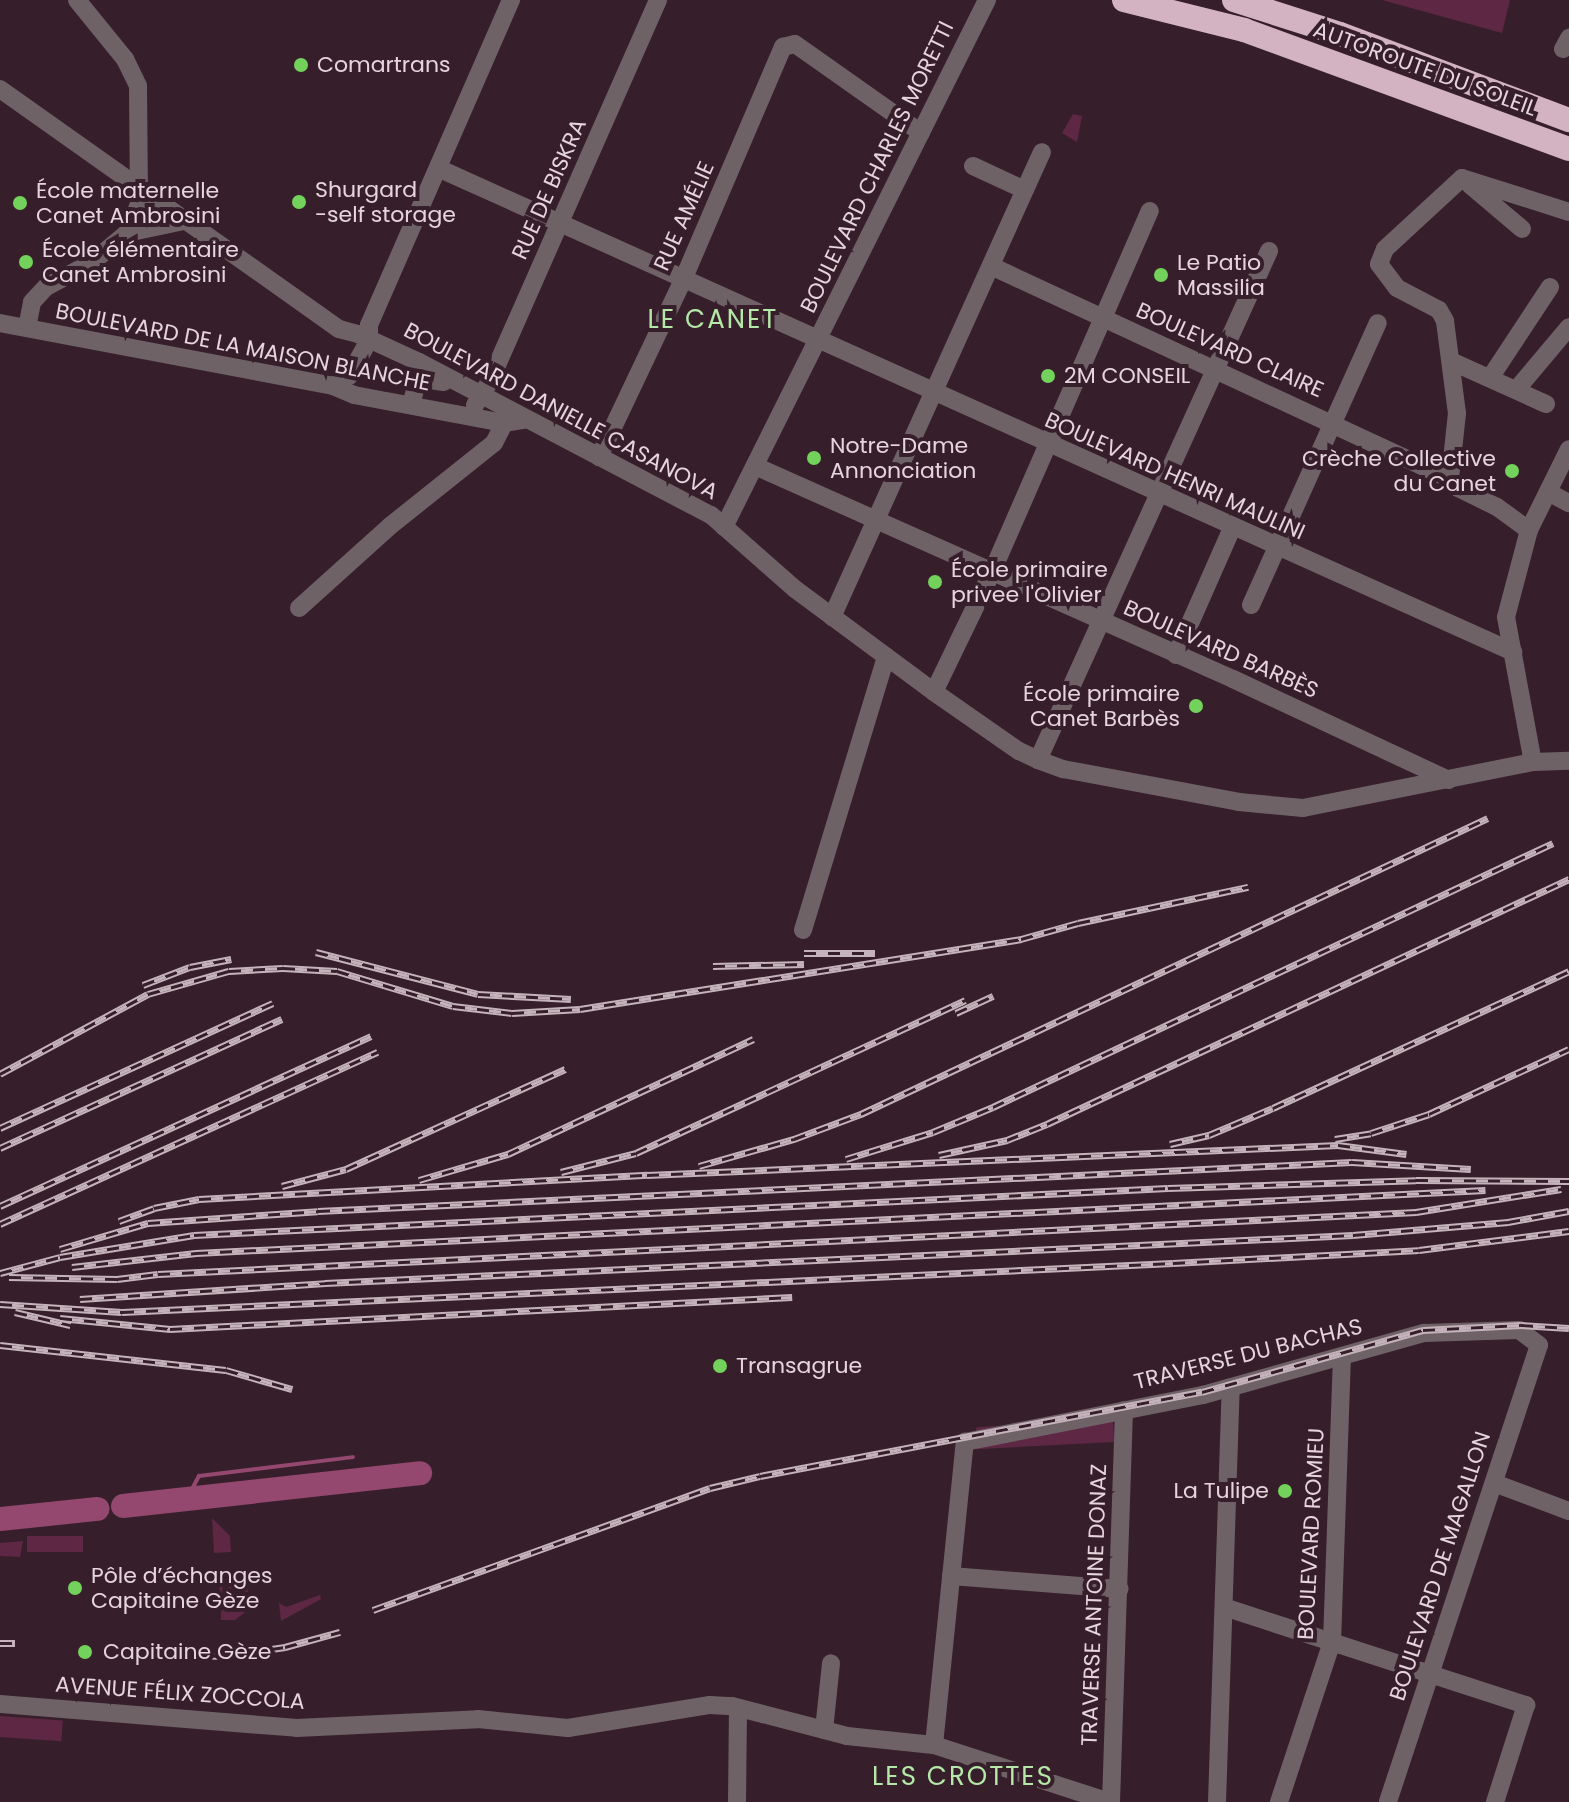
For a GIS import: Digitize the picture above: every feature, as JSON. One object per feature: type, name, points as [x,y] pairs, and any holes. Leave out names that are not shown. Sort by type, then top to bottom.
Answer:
[{"type":"highway","name":"AUTOROUTE DU SOLEIL","points":[[1124,0],[1244,30],[1569,149]]},
{"type":"highway","name":"AUTOROUTE DU SOLEIL","points":[[1234,0],[1340,34],[1569,120]]},
{"type":"highway","points":[[1314,56],[1569,164]]},
{"type":"street","points":[[27,328],[32,302],[38,294],[91,263],[127,233],[137,211],[140,188],[138,86],[125,59],[77,0]]},
{"type":"street","points":[[333,386],[344,381],[369,340],[369,325],[440,169],[511,0]]},
{"type":"street","name":"RUE DE BISKRA","points":[[474,392],[559,224],[658,0]]},
{"type":"street","name":"BOULEVARD CHARLES MORETTI","points":[[724,527],[987,0]]},
{"type":"street","name":"RUE AMÉLIE","points":[[599,457],[683,280],[783,47],[795,44],[921,133]]},
{"type":"street","name":"BOULEVARD DANIELLE CASANOVA","points":[[0,89],[339,329],[369,340],[474,392],[711,515],[832,617],[934,692],[1019,751],[1038,760],[1063,769],[1280,807],[1303,808],[1533,762],[1569,761]]},
{"type":"street","points":[[832,617],[1042,152]]},
{"type":"street","points":[[973,166],[1025,190]]},
{"type":"street","name":"BOULEVARD HENRI MAULINI","points":[[440,169],[933,394],[1513,652]]},
{"type":"street","points":[[1462,178],[1569,212]]},
{"type":"street","points":[[1462,178],[1522,229]]},
{"type":"street","points":[[1450,479],[1457,413],[1453,362],[1445,321],[1439,310],[1397,288],[1379,264],[1385,249],[1462,178]]},
{"type":"street","points":[[934,692],[992,572],[1150,211]]},
{"type":"street","points":[[127,233],[184,221]]},
{"type":"street","points":[[1038,760],[1269,251]]},
{"type":"street","name":"BOULEVARD CLAIRE","points":[[991,266],[1450,479],[1458,488],[1497,507],[1529,530]]},
{"type":"street","points":[[1490,378],[1550,287]]},
{"type":"street","name":"BOULEVARD DE LA MAISON BLANCHE","points":[[0,323],[333,386],[354,395],[504,423],[524,420]]},
{"type":"street","points":[[1251,605],[1378,323]]},
{"type":"street","points":[[1516,390],[1569,327]]},
{"type":"street","points":[[339,329],[355,353],[355,365]]},
{"type":"street","points":[[1453,362],[1546,404]]},
{"type":"street","points":[[418,378],[474,392],[472,406],[420,407],[418,378]]},
{"type":"street","points":[[299,608],[390,526],[494,443],[504,423]]},
{"type":"street","points":[[1533,762],[1506,617],[1529,530],[1569,449]]},
{"type":"street","name":"BOULEVARD BARBÈS","points":[[755,466],[813,489],[876,522],[1449,780]]},
{"type":"street","points":[[1548,492],[1569,503]]},
{"type":"street","points":[[1176,655],[1232,528]]},
{"type":"street","points":[[803,930],[886,656]]},
{"type":"street","name":"TRAVERSE DU BACHAS","points":[[951,1576],[965,1442],[1231,1387],[1424,1333],[1519,1330],[1539,1345]]},
{"type":"street","name":"BOULEVARD DE MAGALLON","points":[[1388,1802],[1539,1345]]},
{"type":"street","name":"BOULEVARD ROMIEU","points":[[1279,1802],[1332,1642],[1342,1356]]},
{"type":"street","points":[[1217,1802],[1231,1387]]},
{"type":"street","name":"TRAVERSE ANTOINE DONAZ","points":[[1110,1802],[1124,1410]]},
{"type":"street","points":[[1494,1483],[1569,1511]]},
{"type":"street","points":[[934,1745],[951,1576],[1119,1589]]},
{"type":"street","points":[[1224,1607],[1526,1705],[1495,1802]]},
{"type":"street","points":[[824,1730],[831,1663]]},
{"type":"street","name":"AVENUE FÉLIX ZOCCOLA","points":[[0,1704],[297,1728],[478,1719],[568,1728],[710,1705],[744,1709],[824,1730],[934,1745],[1110,1802]]},
{"type":"street","points":[[737,1802],[744,1709]]},
{"type":"street","points":[[744,1709],[749,1802]]},
{"type":"shaded area","points":[[1382,0],[1510,0],[1502,33]]},
{"type":"shaded area","points":[[1073,114],[1082,116],[1077,142],[1062,133]]},
{"type":"shaded area","points":[[1113,1420],[1114,1442],[977,1449],[976,1427]]},
{"type":"shaded area","points":[[212,1518],[230,1536],[231,1552],[214,1553]]},
{"type":"shaded area","points":[[27,1536],[83,1536],[83,1552],[27,1552]]},
{"type":"shaded area","points":[[23,1541],[20,1557],[0,1556],[0,1543]]},
{"type":"shaded area","points":[[220,1579],[243,1583],[243,1588],[248,1587],[248,1610],[235,1620],[221,1620],[221,1611],[237,1598],[219,1597]]},
{"type":"shaded area","points":[[320,1595],[321,1599],[281,1621],[279,1603],[286,1607]]},
{"type":"shaded area","points":[[0,1716],[63,1720],[61,1741],[0,1737]]},
{"type":"waterway","points":[[170,1500],[192,1489],[199,1476],[353,1457]]},
{"type":"waterway","points":[[123,1506],[420,1473]]},
{"type":"waterway","points":[[0,1519],[97,1509]]},
{"type":"railway","points":[[699,1166],[794,1139],[861,1114],[1488,818]]},
{"type":"railway","points":[[846,1159],[933,1132],[993,1107],[1553,843]]},
{"type":"railway","points":[[939,1155],[1007,1140],[1047,1124],[1569,879]]},
{"type":"railway","points":[[0,1074],[148,994],[229,971],[283,968],[337,971],[453,1006],[512,1013],[580,1009],[1021,939],[1078,923],[1248,887]]},
{"type":"railway","points":[[316,952],[478,994],[571,999]]},
{"type":"railway","points":[[804,953],[875,953]]},
{"type":"railway","points":[[143,985],[190,967],[231,959]]},
{"type":"railway","points":[[713,966],[804,964]]},
{"type":"railway","points":[[1170,1144],[1209,1135],[1273,1108],[1569,971]]},
{"type":"railway","points":[[956,1013],[993,996]]},
{"type":"railway","points":[[561,1172],[636,1153],[965,1000]]},
{"type":"railway","points":[[0,1128],[273,1003]]},
{"type":"railway","points":[[0,1148],[282,1019]]},
{"type":"railway","points":[[0,1206],[371,1036]]},
{"type":"railway","points":[[419,1180],[508,1154],[753,1039]]},
{"type":"railway","points":[[1335,1139],[1371,1133],[1429,1114],[1569,1049]]},
{"type":"railway","points":[[0,1224],[378,1052]]},
{"type":"railway","points":[[282,1186],[346,1169],[565,1069]]},
{"type":"railway","points":[[119,1221],[154,1208],[199,1199],[647,1175],[1338,1145],[1406,1154]]},
{"type":"railway","points":[[60,1249],[148,1223],[318,1211],[1352,1162],[1471,1169]]},
{"type":"railway","points":[[0,1273],[60,1257],[194,1235],[1168,1188],[1416,1180],[1569,1181]]},
{"type":"railway","points":[[9,1277],[117,1279],[158,1274],[1416,1212],[1561,1189]]},
{"type":"railway","points":[[72,1267],[196,1253],[1485,1190]]},
{"type":"railway","points":[[80,1299],[325,1283],[1353,1235],[1508,1222],[1569,1211]]},
{"type":"railway","points":[[0,1304],[122,1312],[1419,1250],[1569,1231]]},
{"type":"railway","points":[[60,1318],[170,1329],[792,1297]]},
{"type":"railway","points":[[15,1312],[70,1325]]},
{"type":"railway","points":[[373,1610],[710,1488],[760,1476],[1202,1392],[1423,1330],[1521,1325],[1569,1328]]},
{"type":"railway","points":[[0,1345],[226,1370],[292,1389]]},
{"type":"railway","points":[[165,1654],[224,1656],[285,1647],[340,1632]]},
{"type":"railway","points":[[0,1643],[15,1643]]},
{"type":"place","name":"Comartrans","points":[[301,65]]},
{"type":"place","name":"Shurgard -self storage","points":[[299,202]]},
{"type":"place","name":"École maternelle Canet Ambrosini","points":[[20,203]]},
{"type":"place","name":"École élémentaire Canet Ambrosini","points":[[26,262]]},
{"type":"place","name":"Le Patio Massilia","points":[[1161,275]]},
{"type":"place","name":"2M CONSEIL","points":[[1048,376]]},
{"type":"place","name":"Notre-Dame Annonciation","points":[[814,458]]},
{"type":"place","name":"Crèche Collective du Canet","points":[[1512,471]]},
{"type":"place","name":"École primaire privee l'Olivier","points":[[935,582]]},
{"type":"place","name":"École primaire Canet Barbès","points":[[1196,706]]},
{"type":"place","name":"Transagrue","points":[[720,1366]]},
{"type":"place","name":"La Tulipe","points":[[1285,1491]]},
{"type":"place","name":"Pôle d’échanges Capitaine Gèze","points":[[75,1588]]},
{"type":"place","name":"Capitaine Gèze","points":[[85,1652]]},
{"type":"district","name":"LE CANET","points":[[713,320]]},
{"type":"district","name":"LES CROTTES","points":[[963,1777]]}]
